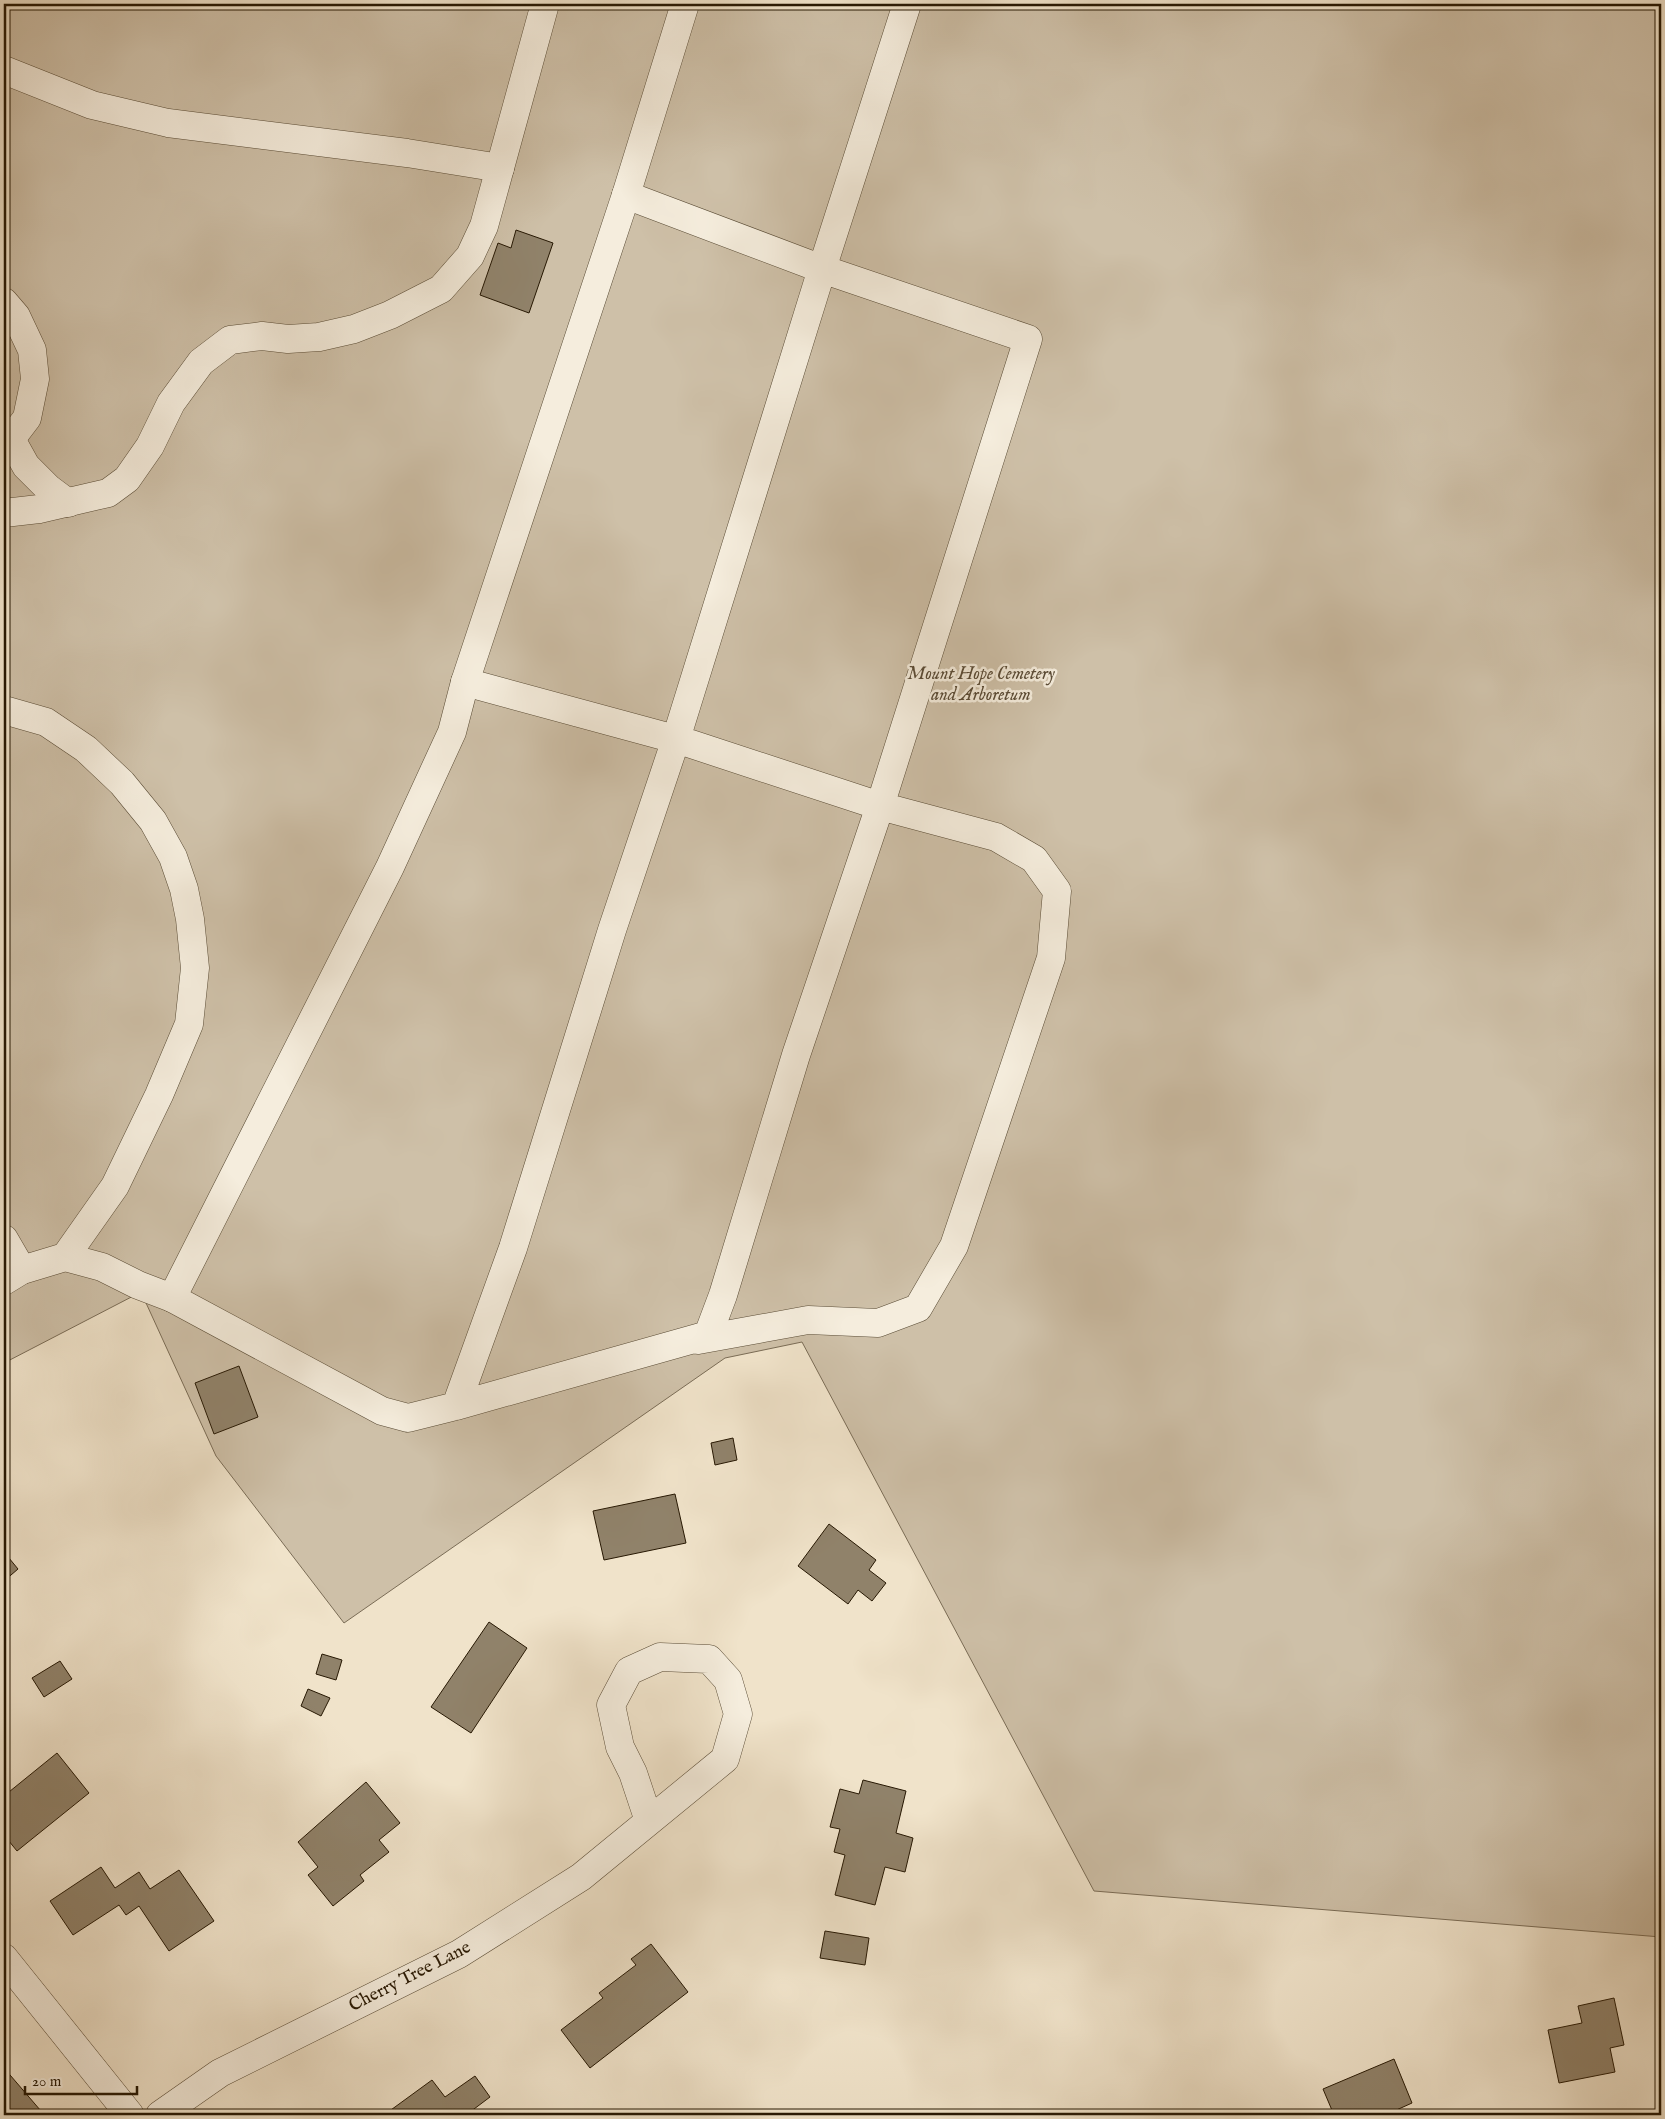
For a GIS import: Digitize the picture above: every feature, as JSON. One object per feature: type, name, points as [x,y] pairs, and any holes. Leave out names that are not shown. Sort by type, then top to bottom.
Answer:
[{"type":"street","points":[[4,513],[39,509],[108,493],[127,479],[150,446],[171,403],[201,362],[230,340],[262,336],[288,339],[319,337],[354,329],[390,315],[441,289],[470,256],[484,226],[545,4]]},
{"type":"street","points":[[172,1298],[390,867],[452,732],[465,682],[626,195],[685,4]]},
{"type":"street","points":[[456,1406],[513,1248],[612,930],[676,740],[822,269],[907,4]]},
{"type":"street","points":[[4,70],[92,105],[168,123],[500,168]]},
{"type":"street","points":[[626,195],[822,269],[1028,339],[880,806],[796,1056],[723,1295],[708,1335],[698,1340]]},
{"type":"street","points":[[4,302],[16,316],[32,350],[35,378],[27,418],[8,442],[26,466],[48,488],[68,503]]},
{"type":"street","points":[[65,1257],[102,1267],[138,1285],[172,1298],[382,1411],[408,1418],[698,1340],[808,1320],[878,1323],[918,1308],[954,1246],[1051,958],[1057,891],[1034,859],[996,837],[880,806],[676,740],[465,682]]},
{"type":"street","points":[[4,710],[46,722],[86,749],[122,783],[153,821],[173,857],[184,889],[190,919],[195,968],[189,1024],[159,1095],[115,1186],[65,1257],[13,1276],[4,1239]]},
{"type":"street","name":"Cherry Tree Lane","points":[[160,2115],[220,2073],[459,1954],[581,1877],[649,1821],[724,1759],[738,1714],[728,1680],[709,1659],[660,1657],[628,1671],[611,1705],[620,1747],[633,1773],[649,1821]]},
{"type":"street","points":[[4,1958],[130,2115]]},
{"type":"green space","name":"Mount Hope Cemetery and Arboretum","points":[[4,4],[1661,4],[1661,1937],[1094,1891],[802,1342],[725,1358],[344,1623],[216,1456],[141,1292],[4,1363]]},
{"type":"building","points":[[516,230],[553,243],[529,313],[480,295],[498,243],[511,248]]},
{"type":"building","points":[[239,1366],[258,1417],[214,1434],[195,1383]]},
{"type":"building","points":[[733,1438],[737,1460],[715,1465],[711,1443]]},
{"type":"building","points":[[675,1494],[686,1543],[604,1560],[593,1511]]},
{"type":"building","points":[[829,1524],[876,1560],[869,1570],[886,1583],[872,1601],[858,1590],[848,1604],[798,1566]]},
{"type":"building","points":[[4,1552],[18,1569],[4,1581]]},
{"type":"building","points":[[489,1622],[527,1648],[471,1733],[431,1707]]},
{"type":"building","points":[[322,1654],[342,1660],[336,1680],[316,1674]]},
{"type":"building","points":[[60,1661],[72,1679],[44,1697],[32,1678]]},
{"type":"building","points":[[308,1689],[330,1698],[321,1716],[301,1706]]},
{"type":"building","points":[[57,1753],[89,1793],[17,1851],[4,1835],[4,1796]]},
{"type":"building","points":[[863,1780],[906,1791],[896,1833],[913,1838],[905,1872],[885,1867],[875,1905],[835,1895],[845,1855],[834,1852],[840,1829],[830,1827],[840,1789],[859,1794]]},
{"type":"building","points":[[366,1782],[400,1823],[379,1840],[389,1852],[360,1875],[364,1881],[333,1906],[308,1875],[318,1867],[298,1842]]},
{"type":"building","points":[[101,1867],[115,1888],[139,1872],[150,1889],[179,1870],[214,1921],[169,1951],[139,1906],[126,1915],[119,1905],[73,1935],[50,1901]]},
{"type":"building","points":[[825,1931],[869,1938],[865,1965],[820,1958]]},
{"type":"building","points":[[651,1944],[688,1992],[590,2068],[561,2030],[603,1998],[599,1993],[636,1965],[631,1959]]},
{"type":"building","points":[[1614,1998],[1624,2045],[1610,2048],[1615,2072],[1559,2083],[1548,2030],[1582,2023],[1578,2006]]},
{"type":"building","points":[[1394,2059],[1412,2103],[1392,2112],[1393,2115],[1334,2115],[1323,2089]]},
{"type":"building","points":[[4,2068],[41,2111],[36,2115],[4,2115]]},
{"type":"building","points":[[475,2076],[490,2097],[466,2115],[384,2115],[432,2080],[445,2097]]}]
